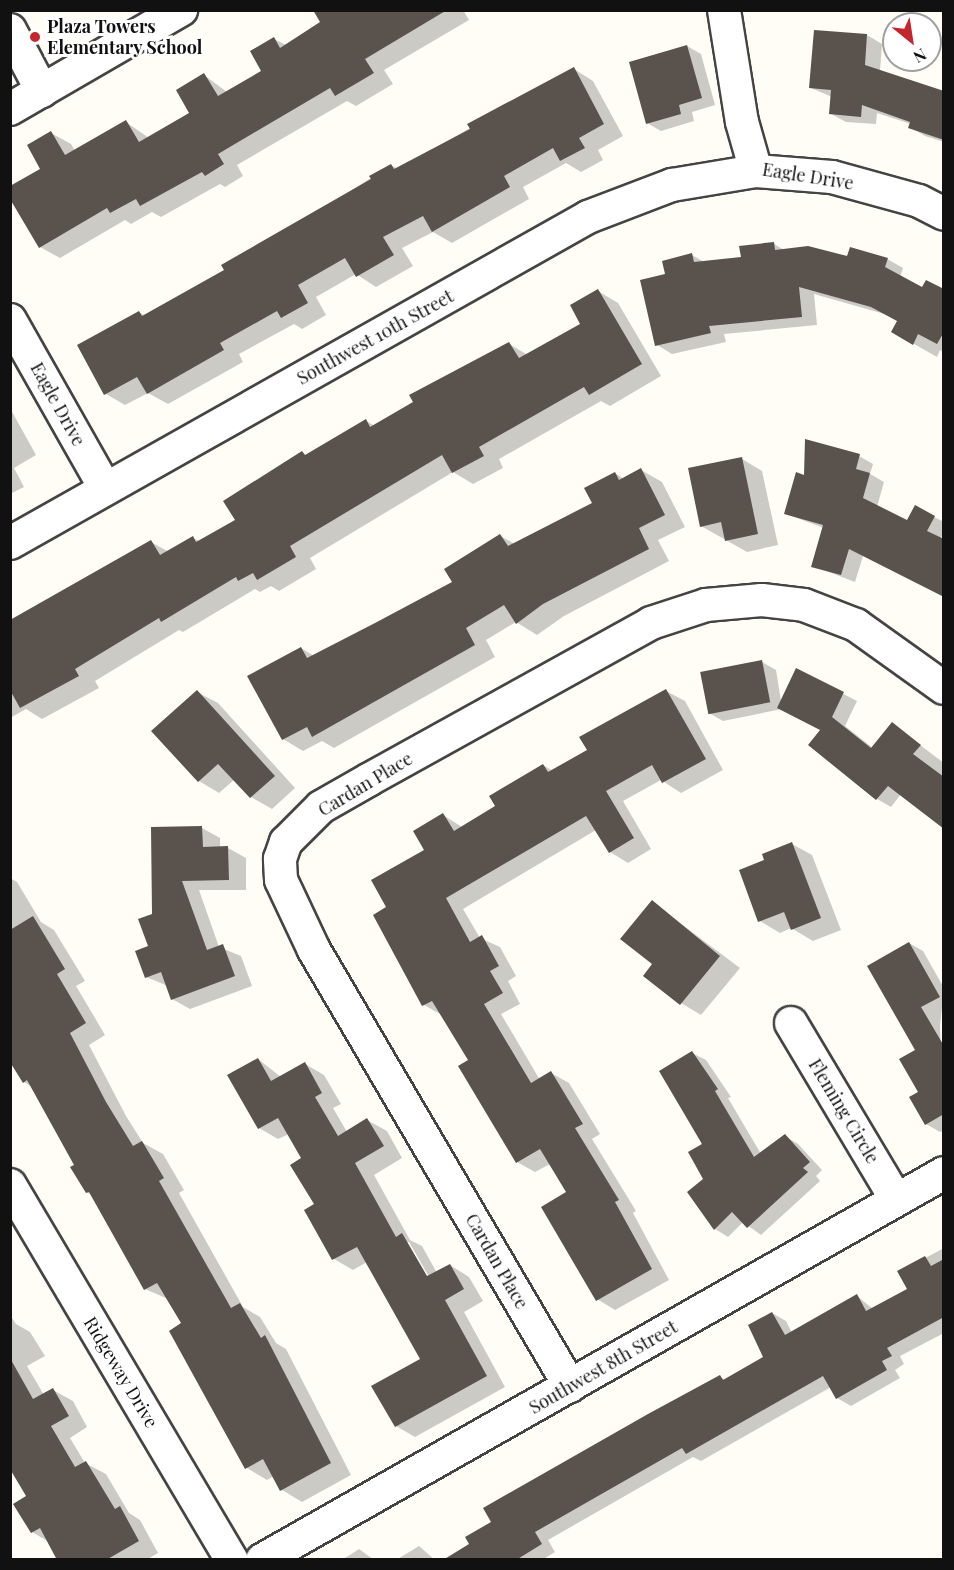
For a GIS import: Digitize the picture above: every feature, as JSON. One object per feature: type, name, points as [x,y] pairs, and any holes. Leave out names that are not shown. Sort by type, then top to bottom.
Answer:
[{"type":"street","points":[[10,109],[181,10]]},
{"type":"street","name":"Eagle Drive","points":[[724,10],[742,122],[756,171],[843,180],[919,201],[944,214]]},
{"type":"street","points":[[10,30],[42,91]]},
{"type":"street","name":"Southwest 10th Street","points":[[10,543],[588,217],[672,185],[756,171]]},
{"type":"street","name":"Eagle Drive","points":[[10,320],[105,488]]},
{"type":"street","name":"Cardan Place","points":[[570,1386],[314,950],[281,880],[280,860],[286,842],[321,807],[370,779],[651,623],[706,605],[762,600],[804,605],[856,624],[944,688]]},
{"type":"street","name":"Fleming Circle","points":[[791,1023],[896,1199]]},
{"type":"street","name":"Southwest 8th Street","points":[[262,1560],[944,1173]]},
{"type":"street","name":"Ridgeway Drive","points":[[10,1185],[232,1560]]},
{"type":"building","points":[[313,10],[447,10],[365,59],[374,73],[335,96],[330,88],[218,154],[224,164],[205,176],[202,172],[140,206],[136,199],[110,213],[107,208],[39,248],[10,199],[10,186],[40,169],[27,145],[51,131],[65,155],[126,120],[139,142],[189,113],[176,90],[204,73],[218,96],[261,71],[250,51],[274,37],[280,48],[320,22]]},
{"type":"building","points":[[814,30],[867,34],[865,65],[944,91],[944,140],[908,128],[910,122],[862,105],[861,117],[829,114],[831,90],[809,88]]},
{"type":"building","points":[[687,45],[702,98],[679,105],[681,114],[646,124],[629,62]]},
{"type":"building","points":[[574,67],[604,124],[579,138],[585,148],[560,161],[553,148],[504,176],[510,187],[432,232],[423,216],[383,237],[394,255],[356,277],[345,258],[298,285],[308,303],[281,318],[277,311],[220,343],[224,350],[147,394],[137,377],[104,395],[77,345],[139,311],[142,316],[224,270],[221,265],[371,179],[369,176],[391,164],[394,169],[470,129],[467,124]]},
{"type":"building","points":[[774,242],[775,250],[808,246],[847,256],[850,247],[888,258],[885,267],[922,287],[926,280],[944,289],[944,332],[937,344],[918,334],[913,345],[891,332],[897,321],[871,307],[799,287],[802,317],[709,326],[711,333],[655,346],[640,280],[665,274],[662,261],[692,253],[694,262],[741,257],[739,246]]},
{"type":"building","points":[[598,289],[642,364],[589,395],[584,387],[479,447],[484,456],[452,473],[442,455],[290,546],[296,557],[257,580],[253,573],[238,581],[236,577],[161,622],[159,618],[75,669],[79,676],[20,708],[10,690],[10,620],[151,540],[160,555],[193,536],[196,542],[235,520],[223,501],[302,451],[305,455],[366,419],[370,427],[413,402],[409,395],[509,342],[519,358],[580,324],[570,305]]},
{"type":"building","points":[[805,439],[860,454],[856,469],[870,473],[863,498],[907,520],[915,505],[935,516],[927,531],[944,539],[944,597],[849,549],[841,575],[811,567],[823,525],[784,514],[796,472],[804,475]]},
{"type":"building","points":[[742,457],[758,534],[725,541],[721,522],[700,527],[688,468]]},
{"type":"building","points":[[641,468],[665,515],[639,528],[649,549],[543,604],[516,624],[504,605],[466,628],[475,645],[312,737],[307,727],[282,740],[247,676],[301,647],[307,658],[375,623],[452,582],[444,569],[500,534],[508,546],[592,503],[584,488],[615,472],[619,480]]},
{"type":"building","points":[[762,660],[770,702],[708,714],[700,672]]},
{"type":"building","points":[[796,668],[844,692],[832,717],[871,748],[892,722],[921,745],[913,754],[944,777],[944,829],[888,786],[876,800],[808,745],[820,730],[777,708]]},
{"type":"building","points":[[666,689],[706,759],[662,783],[652,765],[606,791],[634,838],[609,853],[586,816],[446,898],[470,942],[482,935],[499,966],[490,971],[503,993],[484,1004],[531,1083],[551,1071],[583,1124],[575,1128],[619,1200],[615,1202],[652,1269],[596,1301],[541,1207],[566,1192],[540,1149],[516,1163],[458,1066],[468,1060],[432,1001],[422,1006],[373,915],[386,907],[371,880],[424,850],[413,831],[443,813],[454,831],[495,806],[489,796],[543,764],[548,772],[587,750],[579,737]]},
{"type":"building","points":[[197,690],[275,776],[250,798],[218,764],[198,782],[151,731]]},
{"type":"building","points":[[202,826],[203,847],[228,846],[229,880],[182,881],[207,950],[223,944],[235,976],[171,1000],[161,972],[145,978],[135,951],[148,946],[138,919],[152,914],[151,827]]},
{"type":"building","points":[[792,842],[821,918],[791,930],[784,912],[758,922],[739,870],[764,860],[762,854]]},
{"type":"building","points":[[652,900],[720,956],[680,1005],[643,976],[652,964],[620,939]]},
{"type":"building","points":[[33,916],[65,969],[57,974],[86,1023],[70,1033],[106,1102],[133,1146],[142,1141],[164,1178],[159,1181],[231,1308],[240,1303],[261,1338],[265,1335],[331,1463],[280,1491],[263,1459],[245,1469],[169,1331],[181,1323],[157,1283],[144,1290],[89,1192],[86,1193],[70,1167],[74,1165],[27,1080],[23,1083],[10,1062],[10,930]]},
{"type":"building","points":[[909,942],[940,997],[921,1007],[944,1046],[944,1114],[925,1125],[909,1097],[918,1092],[899,1059],[915,1050],[867,966]]},
{"type":"building","points":[[692,1051],[718,1089],[715,1091],[754,1157],[785,1134],[810,1162],[803,1168],[808,1172],[747,1228],[732,1212],[714,1230],[687,1192],[703,1179],[688,1152],[702,1144],[659,1071]]},
{"type":"building","points":[[258,1058],[271,1081],[305,1062],[322,1093],[315,1097],[338,1136],[367,1118],[384,1146],[355,1163],[396,1237],[402,1233],[427,1276],[450,1264],[464,1289],[445,1300],[487,1376],[395,1427],[371,1386],[420,1359],[357,1247],[332,1260],[304,1210],[314,1204],[290,1165],[301,1158],[278,1118],[258,1129],[227,1075]]},
{"type":"building","points":[[925,1256],[931,1266],[944,1259],[944,1317],[887,1348],[892,1356],[882,1361],[887,1370],[836,1399],[823,1376],[686,1454],[682,1448],[535,1532],[542,1544],[516,1560],[443,1560],[469,1544],[465,1537],[491,1522],[483,1508],[720,1375],[723,1380],[763,1357],[748,1325],[772,1312],[785,1335],[857,1294],[866,1311],[907,1289],[897,1271]]},
{"type":"building","points":[[10,1358],[33,1399],[53,1388],[69,1416],[51,1426],[75,1467],[86,1461],[115,1509],[120,1506],[139,1541],[106,1560],[57,1560],[40,1528],[31,1533],[13,1504],[26,1496],[10,1469]]},
{"type":"place","name":"Plaza Towers Elementary School","points":[[35,37]]}]
